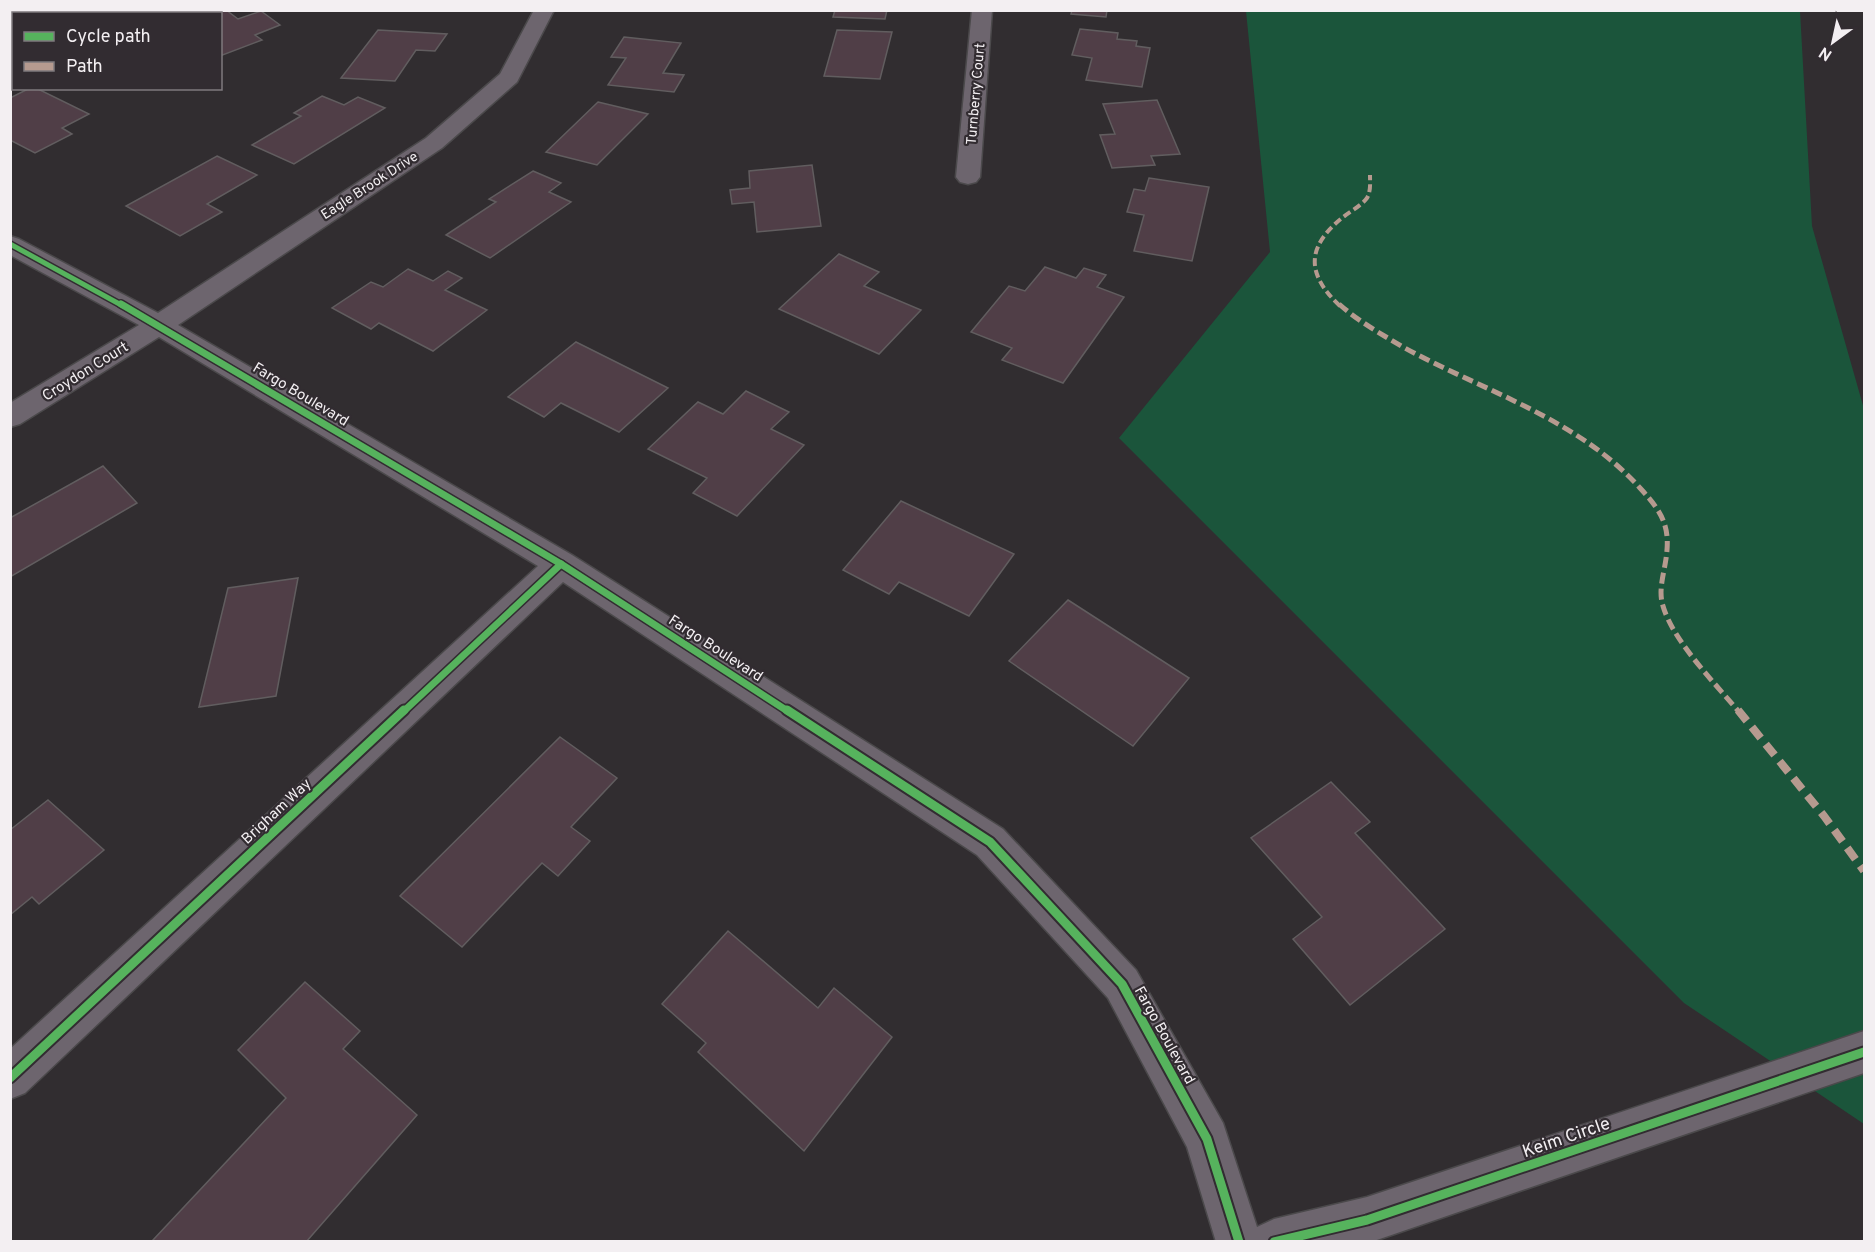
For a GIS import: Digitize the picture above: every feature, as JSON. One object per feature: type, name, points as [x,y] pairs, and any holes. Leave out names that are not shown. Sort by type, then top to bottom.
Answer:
[{"type":"street","name":"Eagle Brook Drive","points":[[159,325],[434,142],[509,77],[544,10]]},
{"type":"street","name":"Turnberry Court","points":[[968,177],[982,10]]},
{"type":"street","name":"Fargo Boulevard","points":[[10,244],[159,325],[561,564],[990,842],[1122,984],[1207,1139],[1239,1242]]},
{"type":"street","name":"Croydon Court","points":[[10,417],[159,325]]},
{"type":"street","name":"Brigham Way","points":[[10,1078],[561,564]]},
{"type":"street","name":"Keim Circle","points":[[1274,1242],[1366,1220],[1864,1052]]},
{"type":"green space","points":[[1246,11],[1800,11],[1812,226],[1864,409],[1864,1124],[1684,1003],[1119,438],[1270,252]]},
{"type":"building","points":[[226,10],[238,19],[261,11],[280,25],[255,35],[262,40],[222,55],[222,12],[188,12]]},
{"type":"building","points":[[835,10],[887,10],[885,19],[833,17]]},
{"type":"building","points":[[1072,10],[1107,10],[1106,17],[1071,14]]},
{"type":"building","points":[[1080,29],[1118,33],[1117,39],[1137,41],[1136,46],[1150,48],[1142,87],[1086,80],[1092,58],[1072,55]]},
{"type":"building","points":[[378,30],[447,34],[435,51],[416,50],[395,81],[341,78]]},
{"type":"building","points":[[837,30],[892,32],[880,79],[824,76]]},
{"type":"building","points":[[624,37],[681,43],[663,73],[684,75],[674,92],[608,85],[626,58],[611,57]]},
{"type":"building","points":[[26,90],[40,90],[89,114],[62,128],[72,134],[35,153],[10,140],[10,98]]},
{"type":"building","points":[[322,96],[344,105],[358,97],[385,108],[294,164],[252,145],[301,116],[294,113]]},
{"type":"building","points":[[1157,100],[1180,154],[1151,156],[1155,165],[1112,168],[1100,135],[1115,134],[1103,104]]},
{"type":"building","points":[[598,102],[648,114],[597,165],[546,152]]},
{"type":"building","points":[[217,156],[257,175],[207,204],[222,212],[180,236],[126,206]]},
{"type":"building","points":[[812,165],[821,226],[757,232],[754,202],[732,204],[730,190],[750,188],[749,171]]},
{"type":"building","points":[[533,171],[561,183],[549,192],[571,202],[490,258],[446,235],[496,202],[489,199]]},
{"type":"building","points":[[1149,178],[1209,187],[1192,261],[1134,251],[1144,215],[1127,212],[1134,189],[1145,191]]},
{"type":"building","points":[[839,254],[879,272],[864,286],[921,310],[879,354],[779,309]]},
{"type":"building","points":[[1045,267],[1076,278],[1084,268],[1106,275],[1097,287],[1124,297],[1063,383],[1002,360],[1012,348],[971,332],[1009,286],[1025,291]]},
{"type":"building","points":[[408,269],[433,281],[448,271],[462,278],[445,290],[487,310],[433,351],[379,323],[371,329],[332,308],[371,282],[383,287]]},
{"type":"building","points":[[576,342],[668,388],[619,432],[561,403],[544,417],[508,397]]},
{"type":"building","points":[[746,391],[789,412],[771,429],[804,445],[737,516],[693,493],[707,478],[648,449],[698,402],[723,414]]},
{"type":"building","points":[[103,466],[137,503],[10,577],[10,518]]},
{"type":"building","points":[[901,501],[1014,554],[969,616],[899,582],[889,594],[843,570]]},
{"type":"building","points":[[298,578],[276,696],[199,707],[228,588]]},
{"type":"building","points":[[1068,600],[1189,678],[1133,746],[1009,661]]},
{"type":"building","points":[[560,737],[617,778],[571,827],[590,841],[558,876],[542,863],[462,947],[400,896]]},
{"type":"building","points":[[1331,782],[1370,822],[1355,833],[1445,929],[1350,1005],[1293,939],[1322,917],[1251,838]]},
{"type":"building","points":[[48,800],[104,850],[39,904],[32,897],[10,915],[10,830]]},
{"type":"building","points":[[728,931],[818,1008],[834,988],[892,1037],[804,1151],[698,1052],[706,1043],[662,1004]]},
{"type":"building","points":[[305,982],[360,1031],[343,1049],[417,1115],[306,1242],[155,1242],[153,1240],[286,1098],[238,1050]]},
{"type":"marked path","points":[[1370,175],[1370,189],[1366,198],[1331,228],[1319,242],[1314,270],[1324,291],[1348,312],[1381,334],[1420,356],[1555,422],[1599,451],[1627,474],[1651,500],[1666,524],[1668,543],[1661,598],[1671,628],[1824,816],[1864,871]]},
{"type":"cycle path","points":[[10,244],[159,325],[561,564],[990,842],[1122,984],[1207,1139],[1239,1242]]},
{"type":"cycle path","points":[[10,1078],[561,564]]},
{"type":"cycle path","points":[[1274,1242],[1367,1220],[1864,1052]]}]
